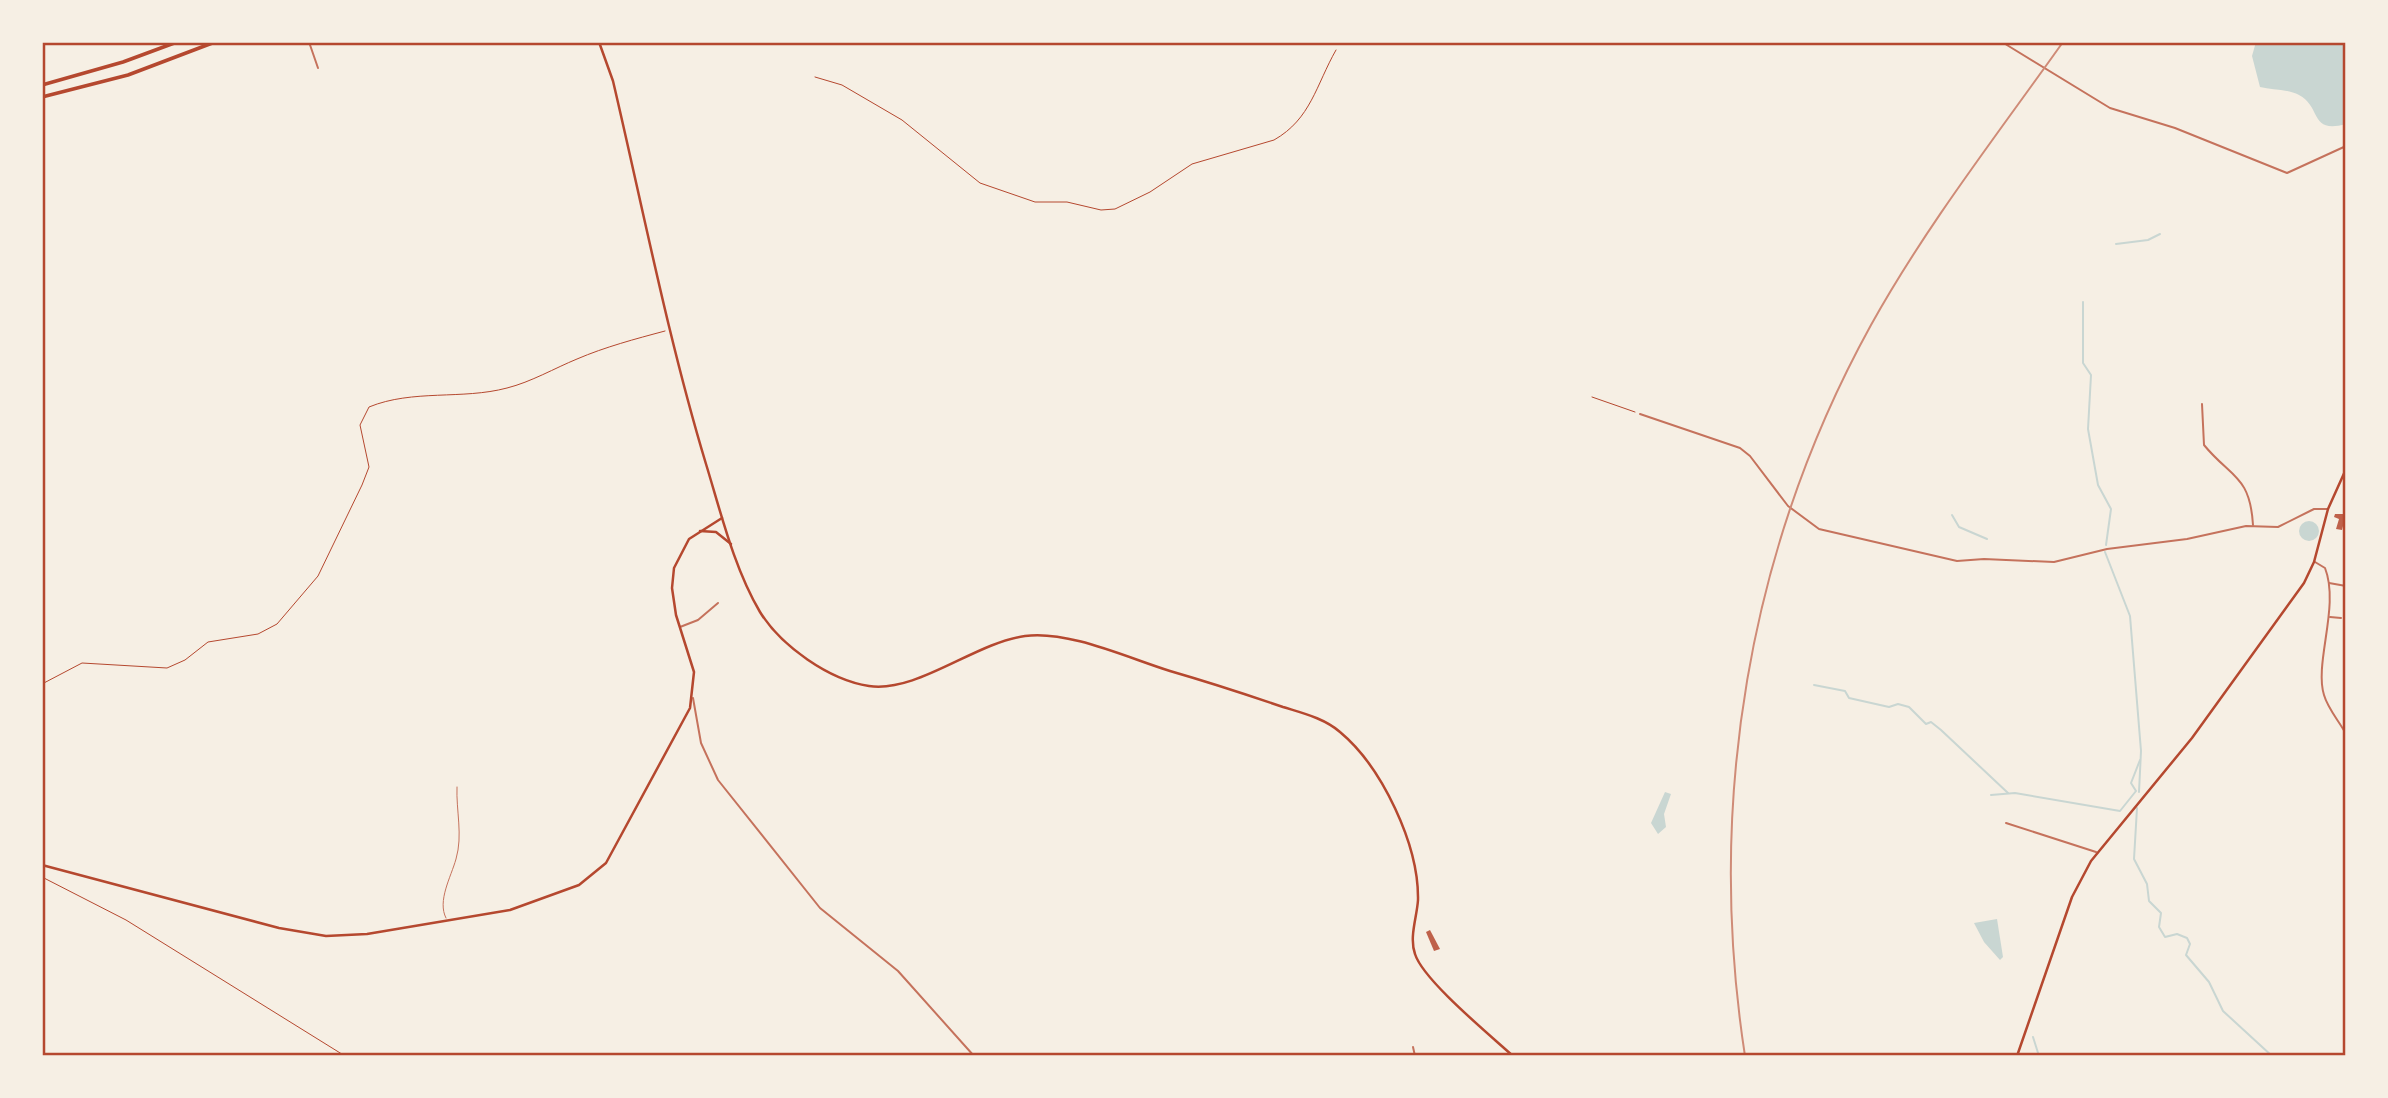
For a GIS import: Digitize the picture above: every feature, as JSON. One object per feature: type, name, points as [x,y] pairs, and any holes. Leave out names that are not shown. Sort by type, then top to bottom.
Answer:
[{"type":"highway","points":[[42,85],[122,62],[177,42]]},
{"type":"highway","points":[[42,97],[128,75],[215,42]]},
{"type":"main road","points":[[598,42],[612,81],[670,330],[722,518],[760,611],[781,636],[799,653],[841,677],[868,686],[889,687],[1007,639],[1031,635],[1064,638],[1235,690],[1317,718],[1339,730],[1359,751],[1380,782],[1404,828],[1417,874],[1418,900],[1412,942],[1415,957],[1438,985],[1513,1056]]},
{"type":"main road","points":[[2017,1056],[2072,897],[2097,853],[2229,690],[2269,628],[2304,583],[2314,562],[2328,509],[2346,468]]},
{"type":"main road","points":[[42,865],[279,928],[326,936],[367,934],[510,910],[579,885],[600,871],[620,840],[687,714],[693,698],[692,662],[679,627],[672,588],[674,568],[682,548],[698,531],[722,518]]},
{"type":"main road","points":[[698,531],[716,532],[731,544]]},
{"type":"street","points":[[309,42],[318,68]]},
{"type":"street","points":[[2002,42],[2110,108],[2175,128],[2287,173],[2346,146]]},
{"type":"street","points":[[2202,404],[2204,445],[2238,476],[2252,501],[2253,526]]},
{"type":"street","points":[[1640,414],[1723,441],[1746,453],[1788,506],[1819,529],[1957,561],[1984,559],[2054,562],[2107,549],[2186,539],[2253,526],[2278,527],[2314,509],[2328,509]]},
{"type":"street","points":[[2314,562],[2325,568],[2328,582],[2329,616],[2323,694],[2346,734]]},
{"type":"street","points":[[2328,582],[2346,586]]},
{"type":"street","points":[[679,627],[698,620],[718,603]]},
{"type":"street","points":[[2329,616],[2341,618]]},
{"type":"street","points":[[693,698],[701,743],[718,780],[797,881],[820,908],[898,971],[974,1056]]},
{"type":"street","points":[[687,714],[697,714]]},
{"type":"street","points":[[2006,823],[2097,853]]},
{"type":"street","points":[[1413,1047],[1415,1056]]},
{"type":"lane","points":[[447,921],[442,904],[457,858],[460,826],[457,787]]},
{"type":"path","points":[[815,77],[842,85],[902,120],[980,183],[1035,202],[1067,202],[1109,210],[1150,192],[1192,164],[1274,140],[1299,122],[1320,89],[1336,50]]},
{"type":"path","points":[[42,684],[82,663],[167,668],[184,660],[208,642],[258,634],[277,624],[318,576],[362,485],[369,467],[360,425],[369,407],[396,398],[475,395],[511,387],[589,354],[670,330]]},
{"type":"path","points":[[1592,397],[1640,414]]},
{"type":"path","points":[[42,877],[126,920],[345,1056]]},
{"type":"shaded area","points":[[2256,42],[2346,42],[2346,124],[2326,125],[2299,95],[2260,87],[2252,56]]},
{"type":"shaded area","points":[[2309,521],[2316,524],[2319,531],[2316,538],[2309,541],[2302,538],[2299,531],[2302,524]]},
{"type":"shaded area","points":[[1665,792],[1671,794],[1664,814],[1666,827],[1658,834],[1651,823]]},
{"type":"shaded area","points":[[1997,919],[2003,957],[2000,960],[1984,942],[1974,923]]},
{"type":"building","points":[[2335,514],[2346,514],[2342,530],[2336,529],[2339,519],[2334,517]]},
{"type":"building","points":[[1430,930],[1440,949],[1434,951],[1426,932]]},
{"type":"waterway","points":[[2116,244],[2148,240],[2160,234]]},
{"type":"waterway","points":[[2083,302],[2083,363],[2091,375],[2088,429],[2098,485],[2111,509],[2106,545]]},
{"type":"waterway","points":[[1952,515],[1959,527],[1987,539]]},
{"type":"waterway","points":[[2105,552],[2130,616],[2141,751],[2139,792]]},
{"type":"waterway","points":[[1814,685],[1845,691],[1849,698],[1889,707],[1898,704],[1909,707],[1926,724],[1931,722],[1941,730],[2008,793]]},
{"type":"waterway","points":[[1991,795],[2015,793],[2120,811],[2136,791],[2131,783],[2140,760]]},
{"type":"waterway","points":[[2137,808],[2134,859],[2147,884],[2149,901],[2161,913],[2159,927],[2165,937],[2177,934],[2187,938],[2190,944],[2186,955],[2209,982],[2223,1011],[2272,1056]]},
{"type":"waterway","points":[[2033,1037],[2039,1056]]},
{"type":"railway","points":[[1745,1056],[1734,961],[1731,867],[1735,773],[1747,680],[1767,588],[1794,498],[1829,410],[1892,288],[1963,181],[2063,42]]}]
